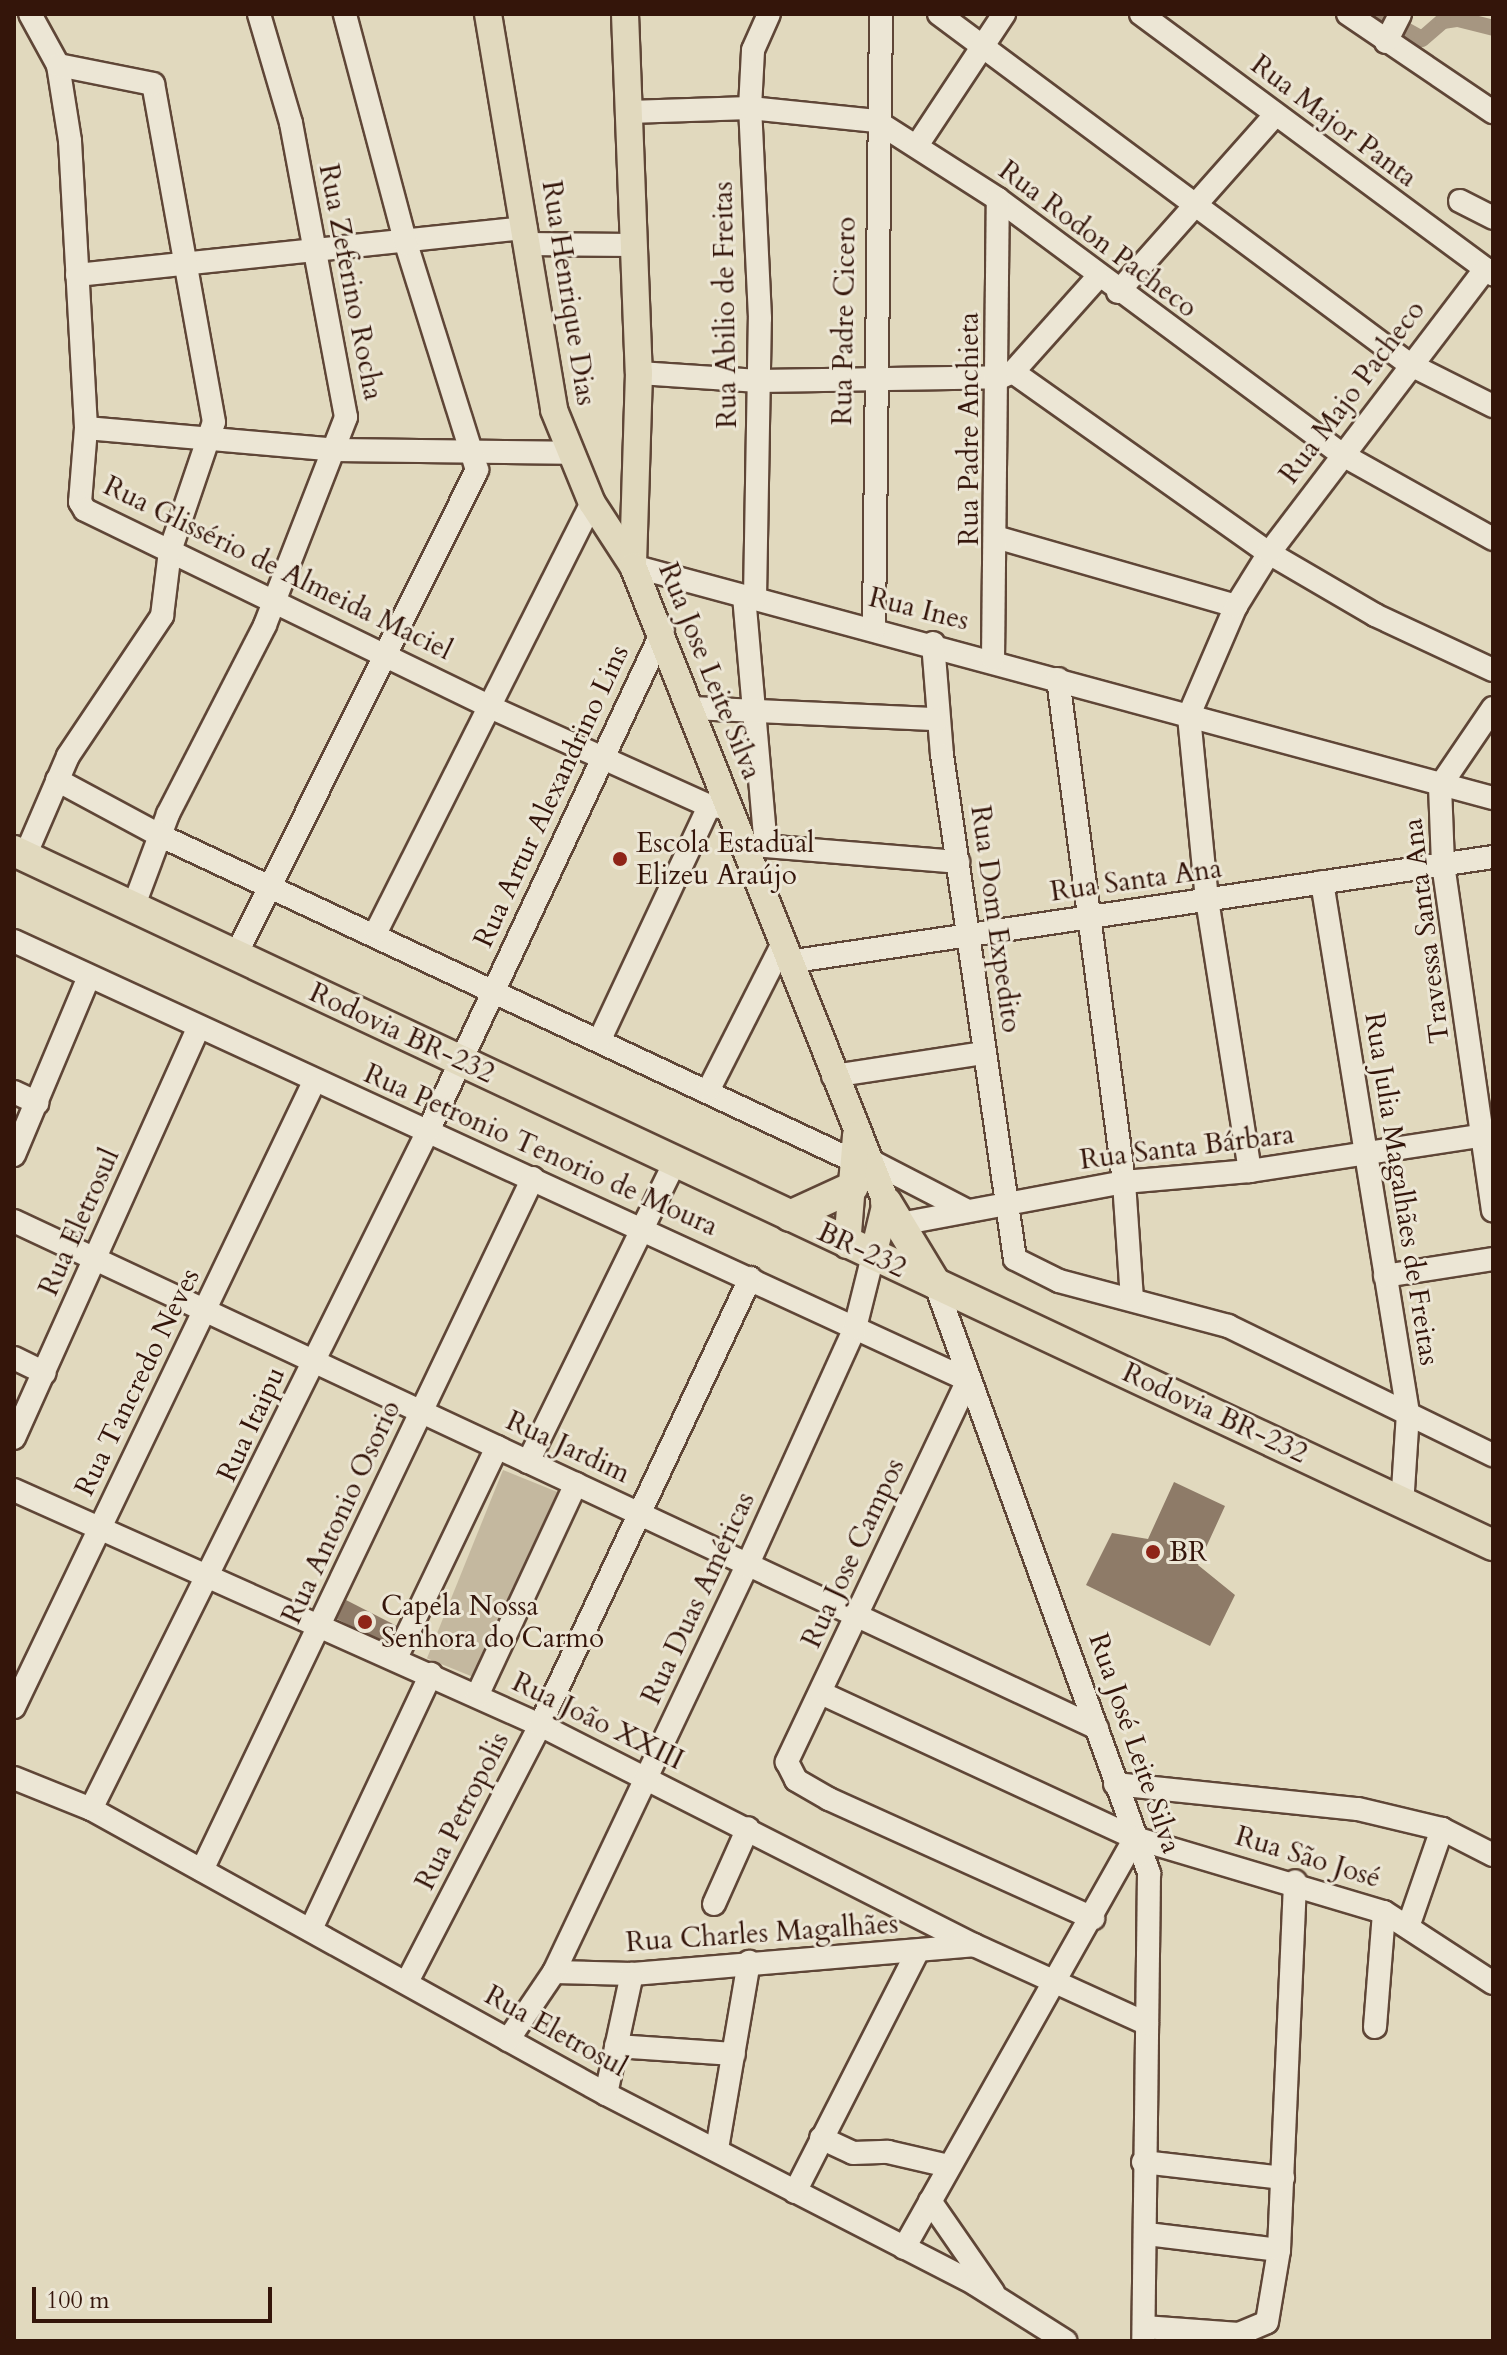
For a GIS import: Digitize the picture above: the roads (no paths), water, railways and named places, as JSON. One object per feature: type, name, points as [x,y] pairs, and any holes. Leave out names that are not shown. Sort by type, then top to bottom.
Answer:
[{"type":"highway","name":"Rodovia BR-232","points":[[20,853],[790,1216]]},
{"type":"highway","points":[[790,1216],[859,1161]]},
{"type":"highway","points":[[893,1213],[935,1283]]},
{"type":"highway","name":"BR-232","points":[[790,1216],[935,1283]]},
{"type":"highway","name":"Rodovia BR-232","points":[[935,1283],[1402,1505],[1493,1545]]},
{"type":"main road","name":"Rua Henrique Dias","points":[[488,14],[526,236],[546,378],[568,453],[592,503],[633,566]]},
{"type":"main road","name":"Rua Jose Leite Silva","points":[[625,14],[639,373],[633,566],[663,630],[692,708],[719,807],[756,845],[785,954],[833,1076],[859,1161],[893,1213]]},
{"type":"main road","name":"Rua Jose Leite Silva","points":[[859,1161],[860,1250]]},
{"type":"main road","points":[[860,1250],[893,1213]]},
{"type":"street","name":"Rua Glissério de Almeida Maciel","points":[[30,14],[58,65],[70,141],[86,428],[80,502],[85,510],[383,652],[490,707],[719,807]]},
{"type":"street","name":"Rua Zeferino Rocha","points":[[134,905],[159,835],[275,601],[335,450],[345,398],[313,248],[291,123],[259,14]]},
{"type":"street","points":[[236,955],[383,652],[475,480],[475,457],[406,244],[345,14]]},
{"type":"street","name":"Rua Abilio de Freitas","points":[[756,845],[749,597],[759,381],[750,108],[753,50],[769,14]]},
{"type":"street","name":"Rua Padre Cicero","points":[[874,628],[872,379],[881,14]]},
{"type":"street","points":[[939,14],[1409,364],[1493,406]]},
{"type":"street","points":[[918,144],[1004,14]]},
{"type":"street","name":"Rua Major Panta","points":[[1141,14],[1164,22],[1275,115],[1489,271]]},
{"type":"street","points":[[1348,14],[1394,26],[1493,112]]},
{"type":"street","points":[[20,853],[104,698],[162,616],[170,551],[212,439],[213,410],[162,114],[148,80],[58,65]]},
{"type":"street","name":"Rua Rodon Pacheco","points":[[629,112],[750,108],[876,121],[918,144],[998,199],[1097,278],[1341,454],[1493,539]]},
{"type":"street","points":[[1118,292],[1275,115]]},
{"type":"street","name":"Rua Padre Anchieta","points":[[993,659],[1007,374],[998,199]]},
{"type":"street","points":[[1460,201],[1493,218]]},
{"type":"street","points":[[77,275],[313,248],[526,236],[634,245]]},
{"type":"street","name":"Rua Majo Pacheco","points":[[1189,715],[1236,606],[1269,553],[1409,364],[1489,271]]},
{"type":"street","points":[[1007,374],[1097,278]]},
{"type":"street","points":[[639,373],[759,381],[1007,374],[1269,553],[1375,615],[1493,670]]},
{"type":"street","points":[[86,428],[335,450],[475,457],[568,453]]},
{"type":"street","points":[[376,932],[592,503]]},
{"type":"street","points":[[999,538],[1236,606]]},
{"type":"street","name":"Rua Ines","points":[[633,566],[993,659],[1440,786],[1493,798]]},
{"type":"street","name":"Rua Artur Alexandrino Lins","points":[[460,1060],[600,757],[663,630]]},
{"type":"street","name":"Rua Dom Expedito","points":[[933,643],[938,719],[1015,1259],[1024,1269],[1132,1298]]},
{"type":"street","points":[[1058,679],[1124,1182],[1132,1298],[1228,1326],[1493,1455]]},
{"type":"street","points":[[692,708],[753,708],[938,719]]},
{"type":"street","name":"Travessa Santa Ana","points":[[1493,708],[1440,786],[1443,864],[1488,1135],[1493,1210]]},
{"type":"street","points":[[1189,715],[1207,900],[1250,1171]]},
{"type":"street","points":[[57,780],[159,835],[376,932],[964,1209]]},
{"type":"street","points":[[600,1039],[719,807]]},
{"type":"street","points":[[756,845],[958,862]]},
{"type":"street","name":"Rua Santa Ana","points":[[785,954],[967,934],[1493,857]]},
{"type":"street","name":"Rua Julia Magalhães de Freitas","points":[[1322,882],[1408,1413],[1402,1505]]},
{"type":"street","name":"Rua Petronio Tenorio de Moura","points":[[14,941],[197,1031],[640,1226],[968,1380]]},
{"type":"street","points":[[709,1089],[785,954]]},
{"type":"street","points":[[14,1155],[89,977]]},
{"type":"street","name":"Rua Eletrosul","points":[[14,1438],[197,1031]]},
{"type":"street","points":[[833,1076],[984,1053]]},
{"type":"street","name":"Rua Itaipu","points":[[91,1809],[428,1131],[460,1060]]},
{"type":"street","name":"Rua Tancredo Neves","points":[[14,1707],[314,1082]]},
{"type":"street","points":[[14,1092],[38,1103]]},
{"type":"street","name":"Rua Santa Bárbara","points":[[893,1213],[964,1209],[1124,1182],[1250,1171],[1488,1135]]},
{"type":"street","points":[[528,1462],[640,1226],[676,1160]]},
{"type":"street","name":"Rua Antonio Osorio","points":[[202,1870],[321,1629],[421,1410],[533,1178]]},
{"type":"street","name":"Rua Jardim","points":[[14,1221],[95,1262],[315,1358],[747,1566],[1097,1728]]},
{"type":"street","name":"Rua Duas Américas","points":[[508,2040],[554,1972],[747,1566],[855,1328],[860,1250]]},
{"type":"street","points":[[1385,1276],[1493,1259]]},
{"type":"street","name":"Rua Petropolis","points":[[408,1980],[540,1725],[750,1278]]},
{"type":"street","name":"Rua José Leite Silva","points":[[935,1283],[968,1380],[1046,1577],[1115,1784],[1149,1873],[1143,2162],[1147,2234],[1144,2334]]},
{"type":"street","points":[[14,1358],[45,1373]]},
{"type":"street","name":"Rua Jose Campos","points":[[968,1380],[791,1751],[789,1770],[810,1789],[1093,1918]]},
{"type":"street","points":[[396,1658],[497,1447]]},
{"type":"street","points":[[477,1696],[576,1484]]},
{"type":"street","name":"Rua João XXIII","points":[[14,1490],[321,1629],[396,1658],[540,1725],[974,1945],[1147,2024]]},
{"type":"street","points":[[311,1929],[431,1674]]},
{"type":"street","name":"Rua São José","points":[[821,1693],[1135,1838],[1295,1881],[1384,1912],[1493,1983]]},
{"type":"street","name":"Rua Eletrosul","points":[[14,1778],[91,1809],[408,1980],[606,2094],[997,2297],[1065,2341]]},
{"type":"street","points":[[1115,1784],[1358,1809],[1442,1829],[1493,1855]]},
{"type":"street","points":[[714,1904],[748,1828]]},
{"type":"street","points":[[1408,1927],[1442,1829]]},
{"type":"street","points":[[904,2248],[1050,1980],[1093,1918],[1135,1838]]},
{"type":"street","points":[[1144,2334],[1239,2338],[1267,2322],[1279,2250],[1295,1881]]},
{"type":"street","points":[[1375,2027],[1384,1912]]},
{"type":"street","name":"Rua Charles Magalhães","points":[[554,1972],[632,1974],[749,1962],[917,1953],[974,1945]]},
{"type":"street","points":[[795,2192],[917,1953]]},
{"type":"street","points":[[717,2149],[749,1962]]},
{"type":"street","points":[[606,2094],[632,1974]]},
{"type":"street","points":[[616,2046],[734,2054]]},
{"type":"street","points":[[821,2138],[853,2153],[888,2152],[948,2166]]},
{"type":"street","points":[[1143,2162],[1283,2178]]},
{"type":"street","points":[[930,2201],[997,2297]]},
{"type":"street","points":[[1147,2234],[1279,2250]]},
{"type":"waterway","points":[[1377,14],[1422,39],[1443,21],[1458,19],[1493,28]]},
{"type":"place","name":"Escola Estadual Elizeu Araújo","points":[[620,859]]},
{"type":"place","name":"BR","points":[[1153,1552]]},
{"type":"place","name":"Capela Nossa Senhora do Carmo","points":[[365,1622]]}]
